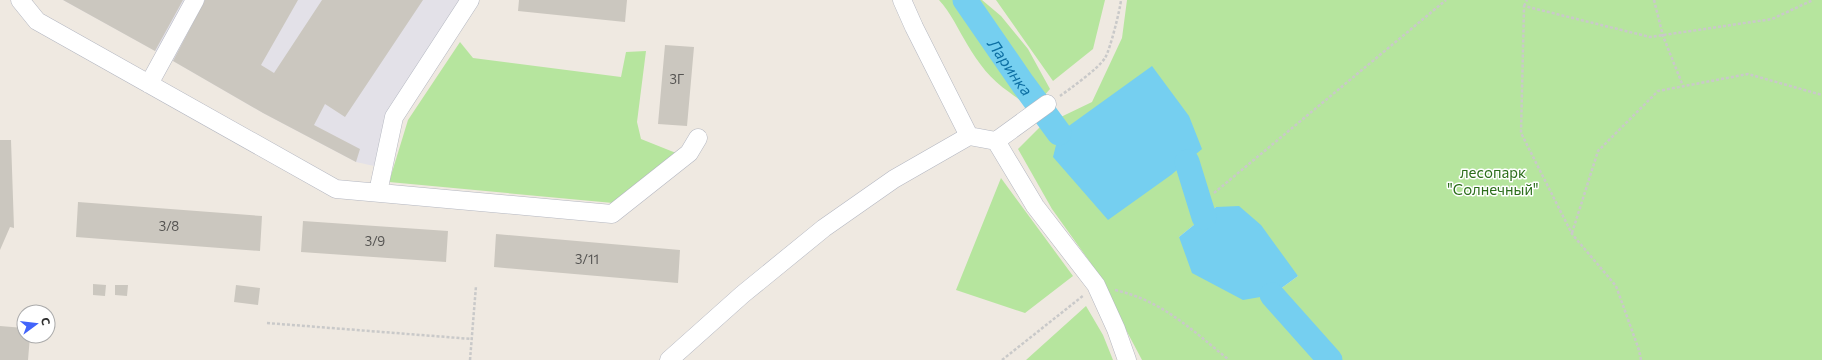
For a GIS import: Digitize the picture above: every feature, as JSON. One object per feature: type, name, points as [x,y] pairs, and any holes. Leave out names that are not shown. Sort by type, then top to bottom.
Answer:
[{"type":"lane","points":[[20,0],[37,21],[336,189],[612,214],[689,152],[698,138]]},
{"type":"lane","points":[[149,84],[194,0]]},
{"type":"lane","points":[[378,192],[394,117],[470,0]]},
{"type":"lane","points":[[902,0],[969,136]]},
{"type":"lane","points":[[669,360],[742,294],[824,228],[894,178],[969,136],[996,141],[1043,108]]},
{"type":"lane","points":[[996,141],[1035,206],[1096,285],[1116,329],[1127,360]]},
{"type":"path","points":[[1043,108],[1077,83],[1106,57],[1120,10],[1120,0]]},
{"type":"path","points":[[1214,193],[1446,0]]},
{"type":"path","points":[[1527,0],[1524,6],[1521,133],[1572,234],[1616,286],[1639,350],[1641,360]]},
{"type":"path","points":[[1654,0],[1663,36],[1683,86]]},
{"type":"path","points":[[1524,6],[1650,37],[1772,19],[1813,0]]},
{"type":"path","points":[[1572,234],[1598,151],[1658,91],[1748,74],[1822,95]]},
{"type":"path","points":[[1002,360],[1096,285],[1135,294],[1171,313],[1229,360]]},
{"type":"path","points":[[470,360],[476,286]]},
{"type":"path","points":[[267,323],[472,339]]},
{"type":"shaded area","points":[[63,0],[463,0],[388,114],[374,166],[356,162],[263,113]]},
{"type":"green space","points":[[939,0],[982,0],[1001,16],[1028,49],[1050,89],[1043,97],[1033,104],[1020,100],[1002,87],[980,64],[951,16]]},
{"type":"green space","points":[[996,0],[1105,0],[1093,49],[1053,81]]},
{"type":"green space","name":"лесопарк \"Солнечный\"","points":[[1127,0],[1822,0],[1822,360],[1142,360],[1090,262],[1052,209],[1018,149],[1040,127],[1092,102],[1122,38]],"holes":[[[1216,207],[1298,276],[1272,295],[1179,237]]]},
{"type":"green space","points":[[460,42],[473,58],[621,77],[626,52],[646,51],[637,122],[641,139],[676,153],[613,203],[389,182],[408,120]]},
{"type":"green space","points":[[1001,178],[1073,276],[1025,313],[956,290]]},
{"type":"green space","points":[[1086,306],[1103,335],[1113,360],[1026,360]]},
{"type":"water","points":[[1152,66],[1189,116],[1202,149],[1171,175],[1108,220],[1053,157],[1059,133]]},
{"type":"water","points":[[1239,206],[1261,225],[1298,276],[1272,295],[1243,300],[1192,273],[1179,237],[1216,207]]},
{"type":"building","points":[[63,0],[183,0],[155,51]]},
{"type":"building","points":[[205,0],[298,0],[261,65],[274,73],[322,0],[423,0],[345,117],[325,104],[314,125],[360,149],[356,162],[263,113],[173,61]]},
{"type":"building","points":[[519,0],[627,0],[625,22],[518,11]]},
{"type":"building","points":[[665,45],[694,47],[687,126],[658,124]]},
{"type":"building","points":[[0,140],[11,140],[14,228],[10,227],[0,250]]},
{"type":"building","points":[[78,202],[262,216],[260,251],[76,237]]},
{"type":"building","points":[[303,221],[448,231],[446,262],[301,252]]},
{"type":"building","points":[[496,234],[680,250],[678,283],[494,267]]},
{"type":"building","points":[[93,284],[106,285],[105,296],[93,295]]},
{"type":"building","points":[[115,285],[128,285],[127,296],[115,295]]},
{"type":"building","points":[[236,285],[260,288],[258,305],[234,302]]},
{"type":"building","points":[[0,326],[16,327],[16,344],[29,344],[28,360],[0,360]]},
{"type":"waterway","name":"Ларинка","points":[[965,0],[1059,133]]},
{"type":"waterway","name":"Ларинка","points":[[1187,162],[1204,217]]},
{"type":"waterway","name":"Ларинка","points":[[1272,295],[1330,360]]}]
